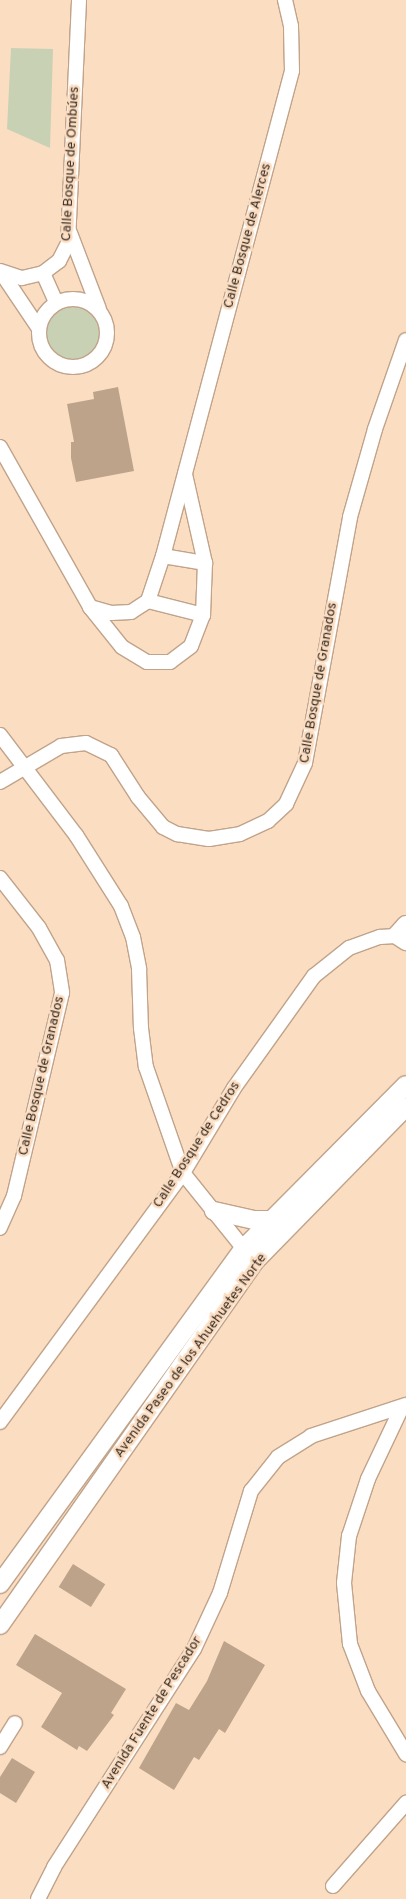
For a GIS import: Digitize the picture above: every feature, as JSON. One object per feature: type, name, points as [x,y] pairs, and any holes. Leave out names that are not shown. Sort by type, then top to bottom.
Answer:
[{"type":"street","name":"Calle Bosque de Ombúes","points":[[43,273],[65,253],[70,233],[79,0]]},
{"type":"street","name":"Calle Bosque de Alerces","points":[[148,601],[164,556],[292,71],[291,26],[285,0]]},
{"type":"street","points":[[70,233],[106,323],[107,338],[101,353],[89,363],[75,367],[59,365],[47,356],[39,342],[38,327],[44,313],[56,302],[78,299],[99,309]]},
{"type":"street","points":[[1,272],[22,278],[43,273],[56,302]]},
{"type":"street","points":[[1,272],[38,327]]},
{"type":"street","name":"Calle Bosque de Granados","points":[[0,782],[61,746],[78,742],[96,745],[118,762],[138,797],[163,827],[193,838],[240,834],[268,821],[286,804],[305,764],[350,517],[375,429],[406,340]]},
{"type":"street","name":"Calle Bosque de Alerces","points":[[0,446],[90,607],[122,647],[147,662],[170,662],[191,646],[203,615],[204,563],[185,471]]},
{"type":"street","points":[[164,556],[204,563]]},
{"type":"street","points":[[90,607],[111,614],[131,612],[148,601],[203,615]]},
{"type":"street","points":[[0,735],[76,835],[121,906],[133,937],[139,969],[140,1028],[146,1067],[183,1173],[245,1247],[254,1262]]},
{"type":"street","name":"Calle Bosque de Granados","points":[[0,878],[39,928],[58,960],[62,993],[14,1196],[0,1228]]},
{"type":"street","name":"Calle Bosque de Cedros","points":[[0,1422],[183,1173],[234,1088],[314,976],[349,948],[404,934]]},
{"type":"street","name":"Avenida Paseo de los Ahuehuetes Norte","points":[[0,1584],[245,1247],[406,1085]]},
{"type":"street","name":"Avenida Paseo de los Ahuehuetes Norte","points":[[0,1625],[254,1262],[406,1107]]},
{"type":"street","points":[[214,1211],[254,1220],[272,1220]]},
{"type":"street","points":[[404,1406],[368,1479],[349,1536],[344,1583],[350,1644],[368,1691],[406,1754]]},
{"type":"street","name":"Avenida Fuente de Pescador","points":[[38,1899],[54,1867],[194,1650],[220,1592],[251,1491],[278,1456],[311,1436],[404,1406]]},
{"type":"street","points":[[0,1747],[16,1723]]},
{"type":"street","points":[[333,1886],[406,1803]]},
{"type":"green space","points":[[11,48],[53,49],[50,148],[7,129]]},
{"type":"green space","points":[[73,304],[84,306],[97,317],[102,333],[100,344],[89,357],[73,362],[62,360],[49,349],[44,333],[46,322],[57,309]]},
{"type":"building","points":[[118,387],[134,471],[76,482],[71,458],[71,442],[74,442],[67,404],[94,399],[93,392]]},
{"type":"building","points":[[73,1564],[105,1584],[91,1607],[59,1587]]},
{"type":"building","points":[[35,1634],[126,1689],[111,1713],[114,1715],[87,1751],[79,1746],[77,1750],[41,1727],[62,1693],[16,1665]]},
{"type":"building","points":[[224,1641],[265,1665],[225,1733],[219,1729],[199,1760],[194,1757],[174,1790],[139,1768],[176,1703],[189,1710],[207,1681]]},
{"type":"building","points":[[12,1758],[35,1772],[16,1803],[0,1793],[0,1777]]}]
